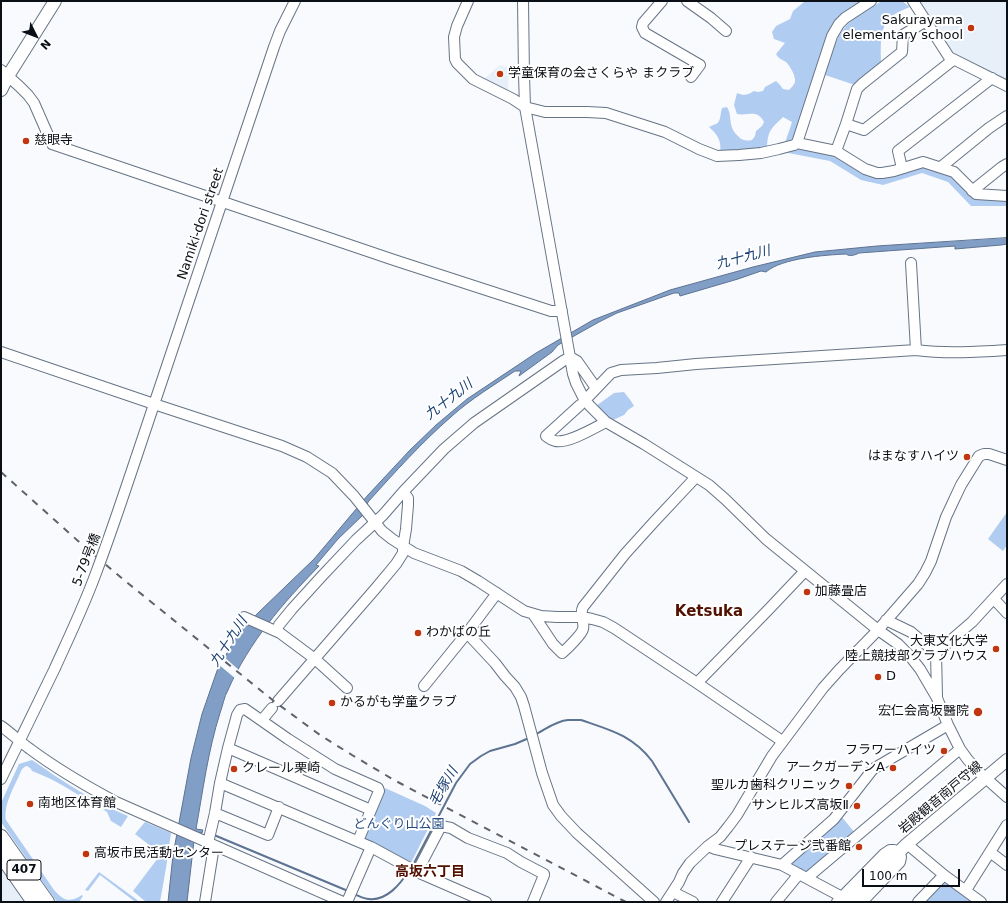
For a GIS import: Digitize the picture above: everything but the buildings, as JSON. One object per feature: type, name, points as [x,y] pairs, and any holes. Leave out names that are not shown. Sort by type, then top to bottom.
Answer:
[{"type":"highway","name":"407","points":[[1,837],[47,902]]},
{"type":"highway","name":"407","points":[[1,855],[34,902]]},
{"type":"main road","points":[[1,90],[5,73],[55,1]]},
{"type":"main road","name":"岩殿観音南戸守線","points":[[843,900],[1007,760]]},
{"type":"street","name":"Namiki-dori street","points":[[136,458],[276,42],[296,1]]},
{"type":"street","points":[[468,1],[454,37],[455,59],[457,64],[473,79],[513,99],[525,107],[546,112],[606,113],[665,132],[717,156],[761,153],[794,145],[796,143],[836,152],[865,169],[877,173],[923,162],[954,172],[976,194],[1007,196]]},
{"type":"street","points":[[662,1],[643,23],[643,30],[645,33],[700,65],[691,77]]},
{"type":"street","points":[[687,1],[726,31]]},
{"type":"street","points":[[796,143],[832,36],[839,24],[845,18],[871,1]]},
{"type":"street","points":[[913,1],[945,53],[949,57],[1007,86]]},
{"type":"street","points":[[526,2],[524,75],[525,107],[574,378],[584,399],[606,422],[709,485],[766,539],[909,654],[920,669],[937,698],[960,749],[973,766],[1007,797]]},
{"type":"street","points":[[836,152],[857,89],[902,52],[903,35],[926,21]]},
{"type":"street","points":[[846,124],[864,130],[953,60]]},
{"type":"street","points":[[5,73],[28,95],[34,103],[52,144],[543,309],[562,311]]},
{"type":"street","points":[[902,168],[898,151],[992,78]]},
{"type":"street","points":[[941,167],[989,128],[1007,116]]},
{"type":"street","points":[[972,191],[1007,164]]},
{"type":"street","points":[[911,263],[916,350]]},
{"type":"street","points":[[589,396],[611,373],[621,370],[916,350],[928,352],[972,352],[1007,350]]},
{"type":"street","points":[[1,352],[282,446],[307,457],[332,473],[358,501],[382,531],[414,554],[461,571],[524,611],[540,616],[557,618],[582,617],[603,622],[782,741]]},
{"type":"street","points":[[570,355],[581,365],[596,388]]},
{"type":"street","points":[[275,630],[322,576],[374,522],[383,515],[444,449],[474,423],[570,355]]},
{"type":"street","points":[[580,405],[546,436],[556,441],[572,439],[606,422]]},
{"type":"street","points":[[666,902],[690,863],[720,836],[737,815],[766,765],[782,741],[823,688],[878,630],[918,584],[931,561],[952,502],[979,456],[989,454],[1007,460]]},
{"type":"street","name":"5-79号橋","points":[[1,779],[55,668],[96,575],[136,458]]},
{"type":"street","points":[[533,614],[553,644],[562,653],[582,633],[584,628],[581,611],[583,607],[625,554],[696,477]]},
{"type":"street","points":[[262,720],[396,564],[403,553],[408,498],[403,492]]},
{"type":"street","points":[[696,683],[805,571]]},
{"type":"street","points":[[936,653],[972,622],[1007,584]]},
{"type":"street","points":[[424,686],[497,593]]},
{"type":"street","points":[[994,599],[1007,614]]},
{"type":"street","points":[[245,617],[275,630],[315,659],[347,688]]},
{"type":"street","points":[[886,620],[911,632],[936,653],[937,698]]},
{"type":"street","points":[[467,633],[495,663],[521,697],[542,773],[553,805],[561,816],[578,833],[654,902]]},
{"type":"street","points":[[205,902],[212,851],[208,843],[228,748],[235,721],[240,710],[242,709],[245,709],[288,739],[335,768],[378,788],[379,791],[358,841]]},
{"type":"street","points":[[782,865],[834,819],[873,769],[948,725]]},
{"type":"street","points":[[1,726],[53,765],[116,802],[343,902]]},
{"type":"street","points":[[228,748],[371,810]]},
{"type":"street","points":[[776,902],[803,876],[960,749]]},
{"type":"street","points":[[220,783],[358,841],[417,872],[486,902]]},
{"type":"street","points":[[215,813],[268,835],[279,808]]},
{"type":"street","points":[[966,890],[1007,825]]},
{"type":"street","points":[[417,872],[441,826],[451,828],[468,838],[507,853],[544,874],[533,902]]},
{"type":"street","points":[[708,846],[782,865],[843,900]]},
{"type":"street","points":[[348,902],[371,847]]},
{"type":"street","points":[[900,852],[944,875],[981,902]]},
{"type":"street","points":[[862,902],[900,862],[902,857],[900,852]]},
{"type":"street","points":[[990,852],[1007,865]]},
{"type":"street","points":[[722,902],[751,857]]},
{"type":"street","points":[[918,902],[944,875]]},
{"type":"street","points":[[673,892],[694,902]]},
{"type":"shaded area","name":"Sakurayama elementary school","points":[[1007,1],[1007,80],[950,53],[920,2]]},
{"type":"shaded area","name":"学童保育の会さくらや まクラブ","points":[[500,65],[509,68],[508,93],[483,80]]},
{"type":"shaded area","points":[[1007,238],[1007,244],[1001,245],[955,249],[955,246],[859,253],[851,256],[846,254],[837,254],[816,256],[782,263],[766,272],[761,271],[680,296],[679,293],[674,293],[617,313],[599,322],[558,345],[552,352],[519,376],[521,371],[515,371],[459,410],[419,447],[368,502],[363,515],[338,539],[316,565],[319,566],[268,624],[236,672],[225,695],[212,742],[196,829],[203,830],[202,833],[195,833],[187,902],[168,902],[173,855],[191,758],[202,714],[218,668],[241,630],[314,559],[368,495],[410,450],[436,425],[467,399],[536,353],[593,320],[670,290],[753,267],[815,252],[877,246]]},
{"type":"shaded area","points":[[1,869],[24,902],[1,902]]},
{"type":"green space","points":[[804,1],[863,1],[838,19],[793,140],[785,143],[792,122],[783,117],[769,133],[767,147],[761,150],[720,152],[718,138],[709,127],[719,122],[722,108],[727,107],[729,110],[732,129],[743,140],[752,140],[756,131],[764,122],[756,114],[737,114],[734,105],[737,93],[746,95],[754,91],[763,91],[765,87],[776,81],[783,89],[789,90],[794,84],[795,77],[791,69],[786,62],[779,58],[776,54],[785,43],[774,39],[772,32],[776,26],[790,19],[793,11]]},
{"type":"green space","points":[[882,1],[902,1],[910,7],[895,14],[886,24],[883,30],[881,43],[881,64],[855,85],[825,75],[834,45],[843,30],[852,20]]},
{"type":"green space","points":[[800,147],[832,153],[864,173],[922,165],[952,175],[974,198],[1007,198],[1007,206],[971,206],[948,182],[922,173],[883,185],[861,180],[830,161],[783,152]]},
{"type":"green space","points":[[624,392],[634,406],[624,415],[611,421],[596,406],[614,393]]},
{"type":"green space","points":[[1007,512],[1007,545],[1003,551],[988,539]]},
{"type":"green space","points":[[32,760],[78,791],[128,816],[121,827],[111,821],[107,812],[69,789],[32,771],[26,766],[22,769],[6,807],[6,820],[54,890],[61,897],[67,900],[74,899],[82,895],[83,896],[79,902],[57,902],[1,822],[1,803],[19,764]]},
{"type":"green space","name":"どんぐり山公園","points":[[385,788],[425,806],[436,813],[410,865],[363,839]]},
{"type":"green space","points":[[841,816],[855,833],[808,873],[790,865],[790,862]]},
{"type":"green space","points":[[145,822],[171,833],[160,902],[146,902],[133,891],[161,854],[135,834]]},
{"type":"green space","points":[[99,872],[139,902],[134,902],[100,875],[88,891],[85,890]]},
{"type":"green space","points":[[948,881],[974,902],[922,902],[943,882]]},
{"type":"pier","points":[[223,656],[240,671],[236,679],[218,664]]},
{"type":"waterway","name":"毛塚川","points":[[534,735],[559,722],[568,720],[581,720],[620,734],[637,745],[652,761],[689,822]]},
{"type":"waterway","name":"毛塚川","points":[[413,865],[456,783],[470,764],[490,751],[515,744],[529,738]]},
{"type":"waterway","name":"毛塚川","points":[[214,835],[348,891]]},
{"type":"waterway","name":"毛塚川","points":[[354,894],[367,899],[382,897],[392,891],[409,871]]},
{"type":"railway","points":[[1,472],[124,580],[275,702],[320,735],[394,780],[626,902]]},
{"type":"place","name":"Sakurayama elementary school","points":[[971,28]]},
{"type":"place","name":"学童保育の会さくらや まクラブ","points":[[500,74]]},
{"type":"place","name":"慈眼寺","points":[[26,141]]},
{"type":"place","name":"はまなすハイツ","points":[[967,457]]},
{"type":"place","name":"加藤畳店","points":[[807,592]]},
{"type":"place","name":"わかばの丘","points":[[418,633]]},
{"type":"place","name":"大東文化大学 陸上競技部クラブハウス","points":[[996,649]]},
{"type":"place","name":"D","points":[[878,677]]},
{"type":"place","name":"かるがも学童クラブ","points":[[332,703]]},
{"type":"place","name":"宏仁会高坂醫院","points":[[978,712]]},
{"type":"place","name":"フラワーハイツ","points":[[944,751]]},
{"type":"place","name":"アークガーデンA","points":[[893,768]]},
{"type":"place","name":"クレール栗崎","points":[[234,769]]},
{"type":"place","name":"聖ルカ歯科クリニック","points":[[849,786]]},
{"type":"place","name":"南地区体育館","points":[[30,804]]},
{"type":"place","name":"サンヒルズ高坂Ⅱ","points":[[857,806]]},
{"type":"place","name":"プレステージ弐番館","points":[[859,847]]},
{"type":"place","name":"高坂市民活動センター","points":[[86,854]]},
{"type":"district","name":"Ketsuka","points":[[709,612]]},
{"type":"district","name":"高坂六丁目","points":[[430,872]]},
{"type":"water label","name":"九十九川","points":[[743,258]]},
{"type":"water label","name":"九十九川","points":[[449,400]]},
{"type":"water label","name":"九十九川","points":[[229,642]]}]
